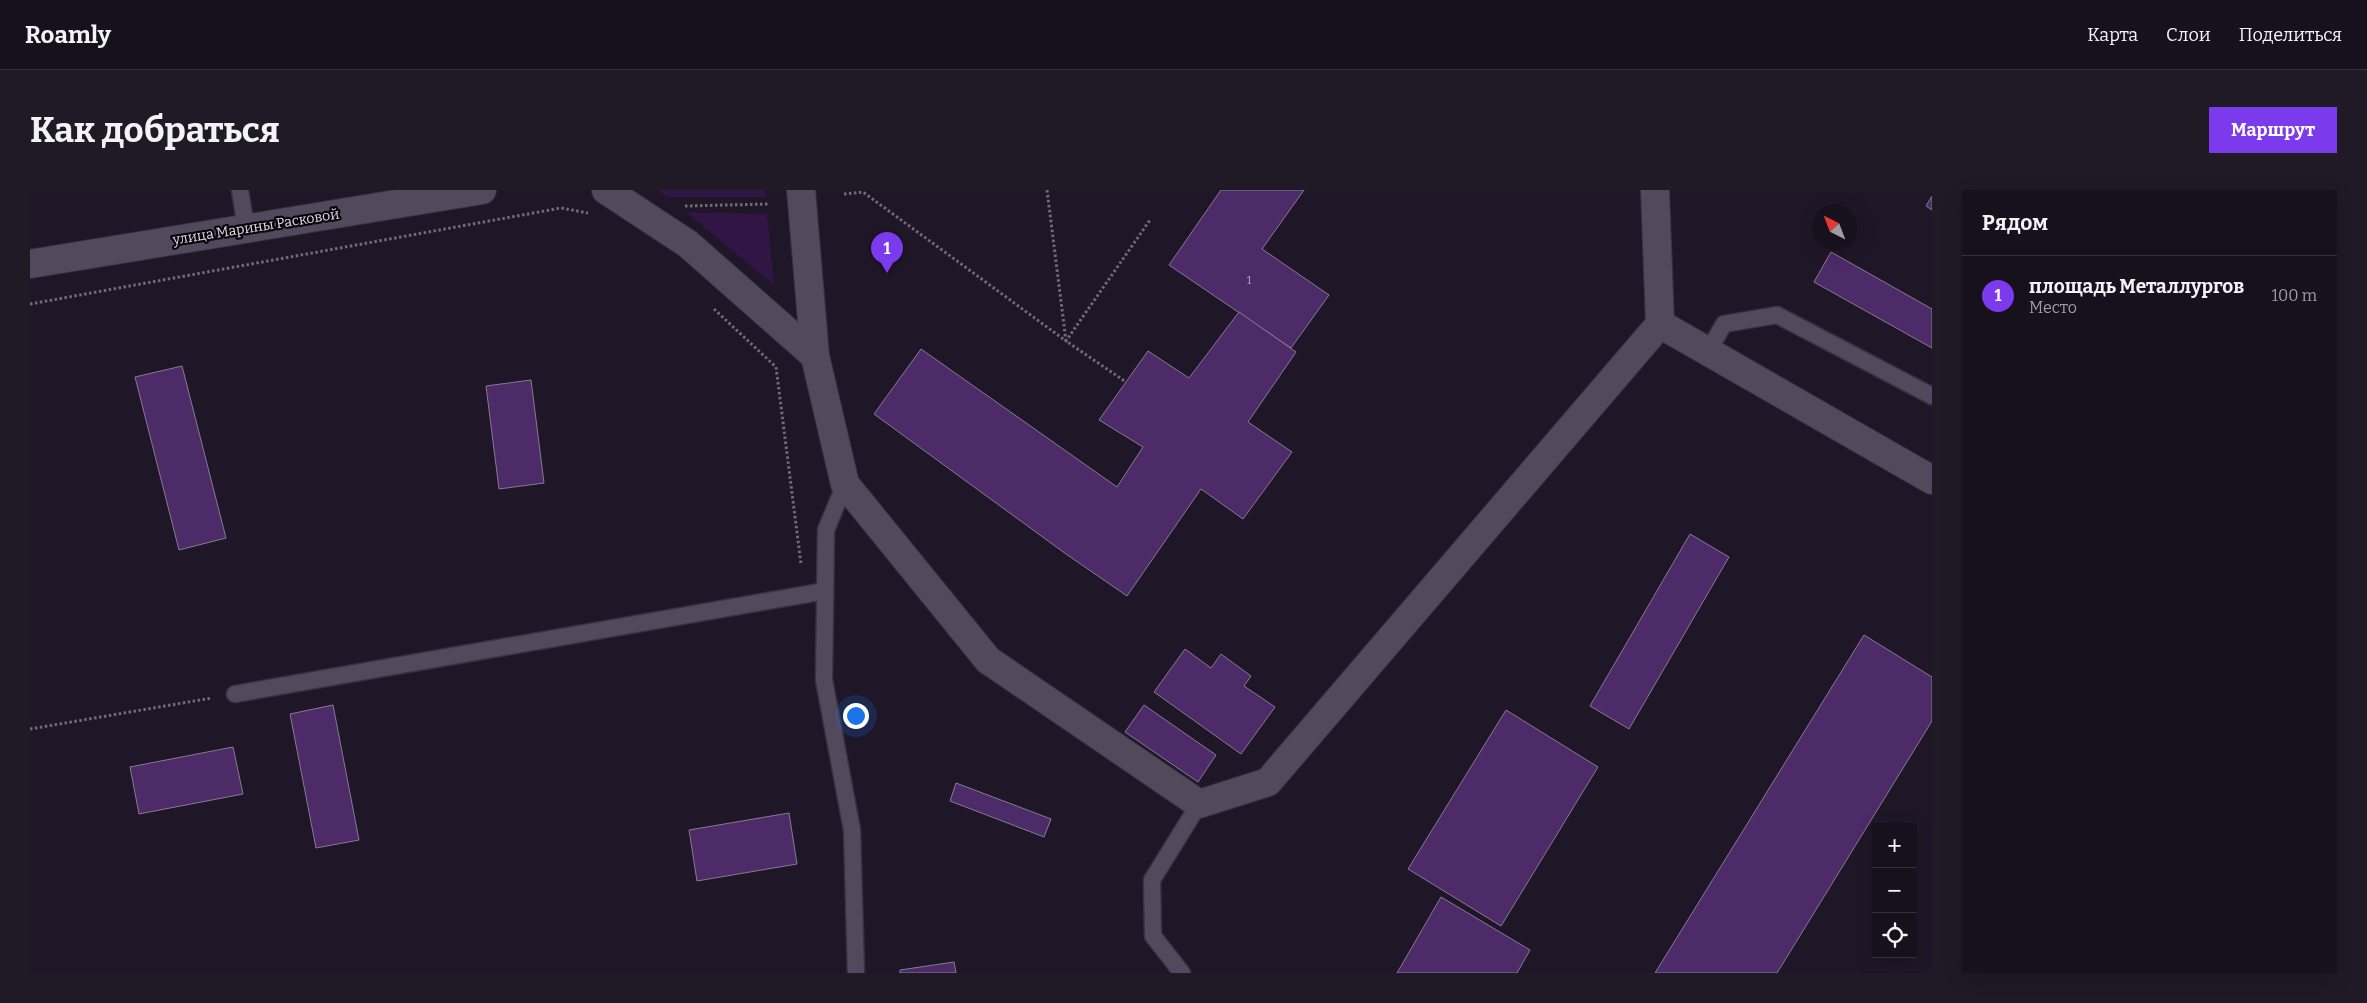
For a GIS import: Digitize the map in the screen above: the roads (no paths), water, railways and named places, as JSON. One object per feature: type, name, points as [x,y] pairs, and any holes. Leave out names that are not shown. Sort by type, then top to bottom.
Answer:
[{"type":"street","name":"улица Марины Расковой","points":[[30,264],[482,190]]},
{"type":"street","points":[[606,190],[688,244],[815,356]]},
{"type":"street","points":[[801,190],[815,356],[845,484],[988,660],[1199,804],[1268,782],[1660,324],[1655,190]]},
{"type":"street","points":[[1660,324],[1932,480]]},
{"type":"lane","points":[[240,190],[246,228]]},
{"type":"lane","points":[[1708,351],[1724,324],[1777,315],[1932,396]]},
{"type":"lane","points":[[845,484],[826,530],[824,680],[852,830],[856,973]]},
{"type":"lane","points":[[235,694],[825,591]]},
{"type":"lane","points":[[1182,973],[1153,936],[1152,880],[1199,804]]},
{"type":"place","name":"площадь Металлургов","points":[[887,273]]}]
